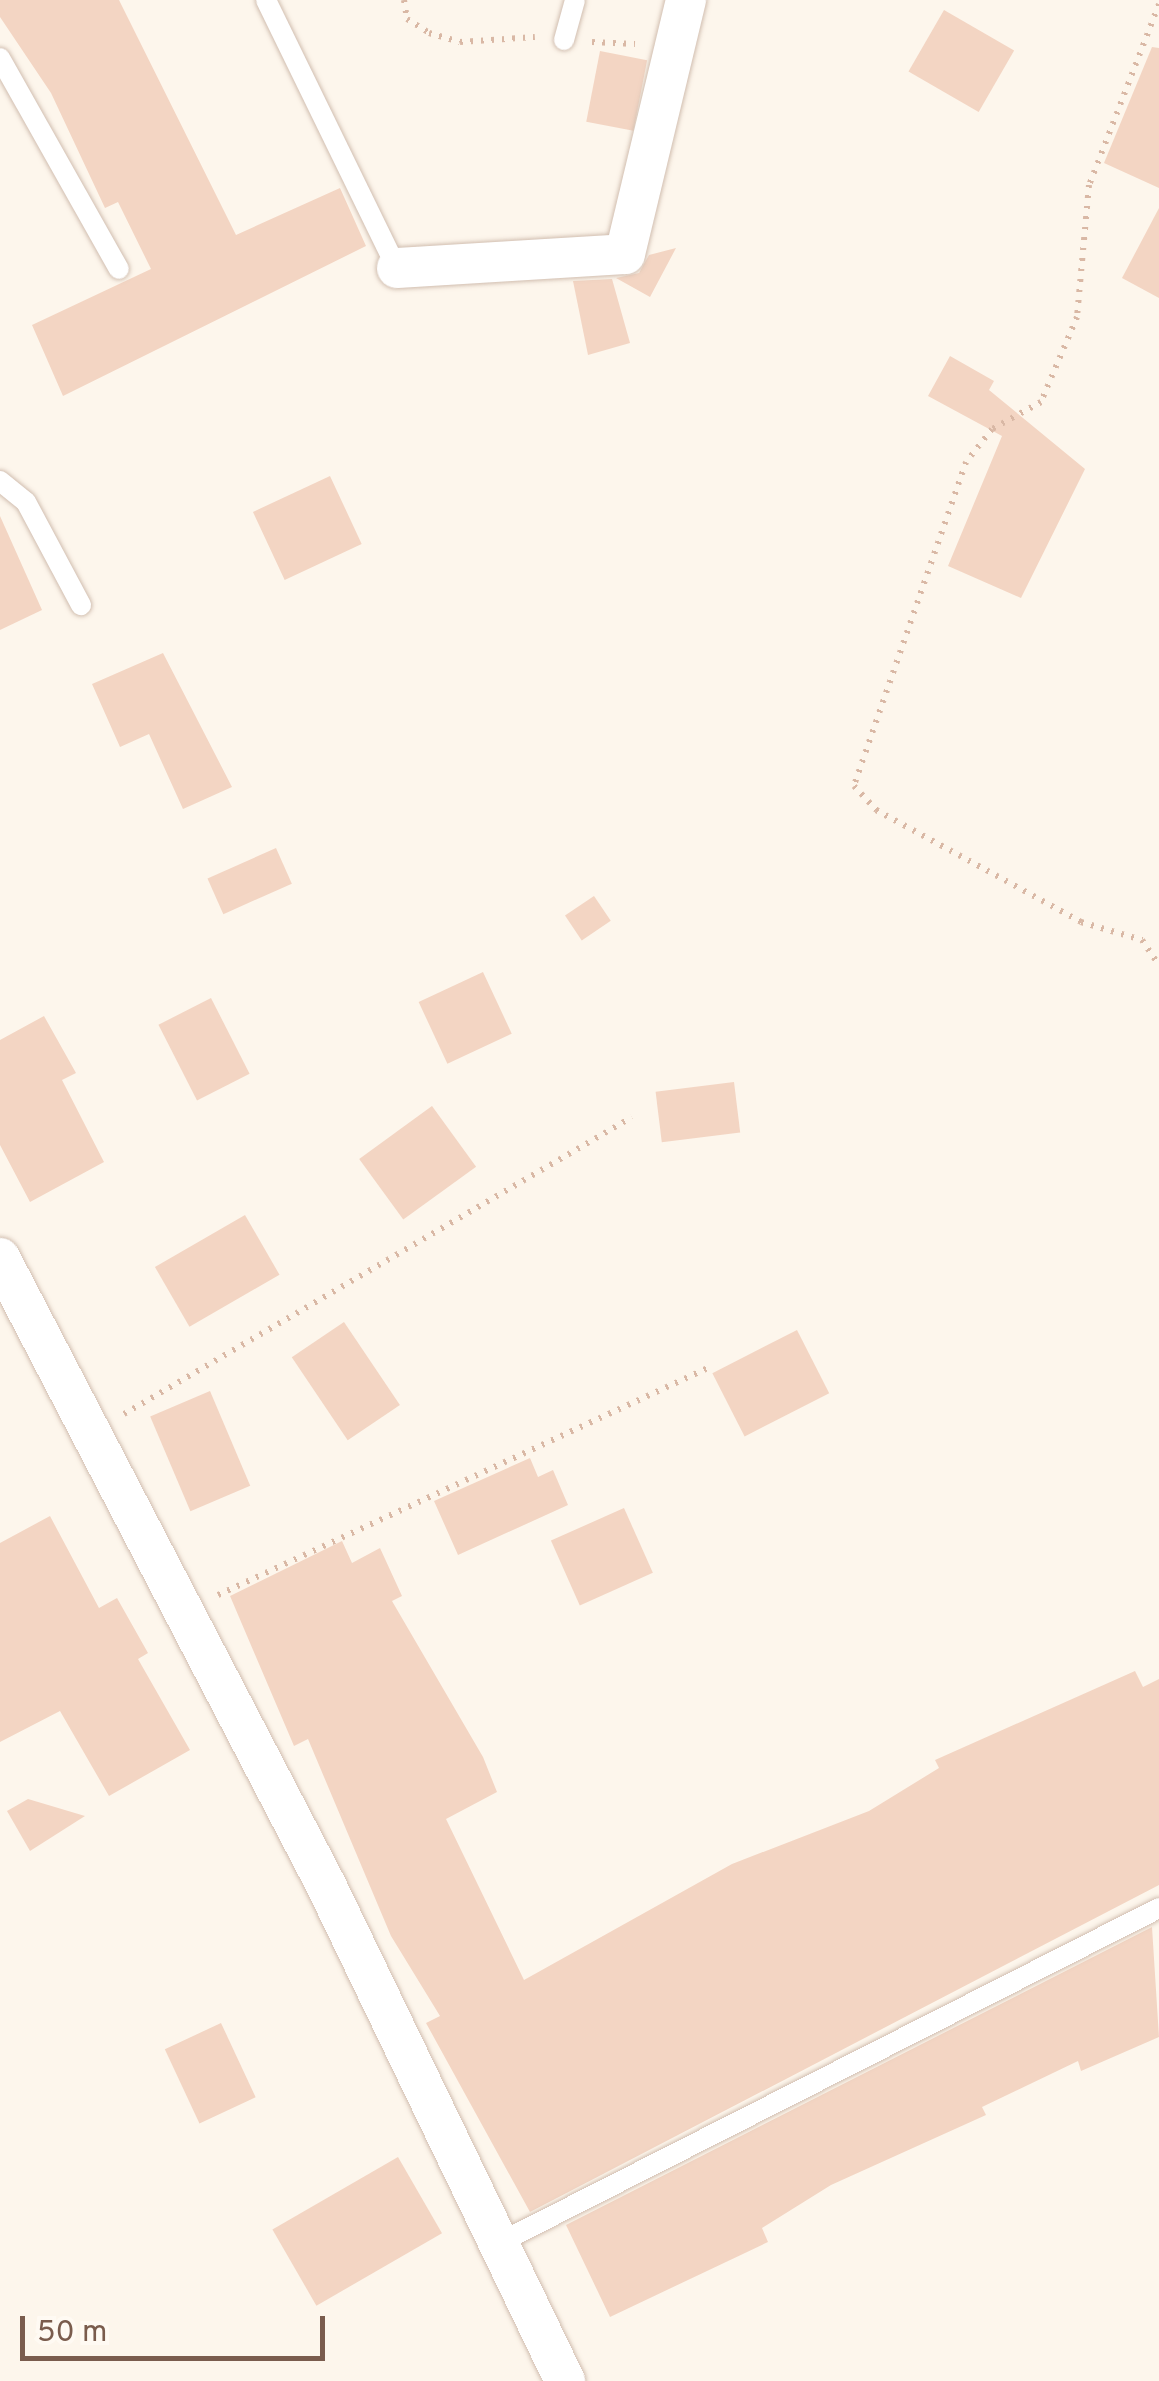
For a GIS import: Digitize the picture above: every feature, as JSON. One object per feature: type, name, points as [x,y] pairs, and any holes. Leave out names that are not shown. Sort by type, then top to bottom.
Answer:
[{"type":"street","points":[[397,268],[624,254],[686,0]]},
{"type":"street","points":[[0,1258],[182,1611],[565,2381]]},
{"type":"lane","points":[[266,0],[397,268]]},
{"type":"lane","points":[[564,40],[575,0]]},
{"type":"lane","points":[[0,58],[119,269]]},
{"type":"lane","points":[[0,481],[26,502],[81,606]]},
{"type":"lane","points":[[499,2243],[1159,1908]]},
{"type":"path","points":[[404,0],[407,19],[460,42],[564,40],[675,46]]},
{"type":"path","points":[[1159,4],[1090,185],[1077,317],[1041,402],[992,428],[966,462],[854,786],[876,810],[1081,922],[1142,940],[1159,965]]},
{"type":"path","points":[[89,1434],[632,1117]]},
{"type":"path","points":[[182,1611],[712,1366]]},
{"type":"building","points":[[0,0],[119,0],[236,235],[340,188],[366,246],[63,396],[32,325],[151,269],[118,202],[105,208],[51,93],[0,17]]},
{"type":"building","points":[[944,10],[1014,50],[979,112],[908,71]]},
{"type":"building","points":[[1152,47],[1159,48],[1159,188],[1104,163]]},
{"type":"building","points":[[600,51],[647,60],[633,131],[586,122]]},
{"type":"building","points":[[1159,208],[1159,298],[1122,278]]},
{"type":"building","points":[[676,248],[650,297],[616,278],[639,273],[649,255]]},
{"type":"building","points":[[612,279],[630,343],[588,355],[573,281]]},
{"type":"building","points":[[950,356],[994,381],[989,390],[1085,469],[1021,598],[948,566],[1002,436],[928,396]]},
{"type":"building","points":[[330,476],[362,544],[285,580],[253,512]]},
{"type":"building","points":[[0,516],[42,610],[0,630]]},
{"type":"building","points":[[163,653],[232,787],[183,809],[149,734],[120,747],[92,684]]},
{"type":"building","points":[[276,848],[292,884],[223,914],[207,879]]},
{"type":"building","points":[[594,896],[611,921],[582,940],[565,916]]},
{"type":"building","points":[[483,972],[512,1034],[447,1064],[419,1002]]},
{"type":"building","points":[[211,998],[250,1074],[197,1101],[158,1025]]},
{"type":"building","points":[[44,1016],[76,1073],[62,1080],[104,1162],[30,1202],[0,1145],[0,1040]]},
{"type":"building","points":[[734,1082],[740,1133],[662,1142],[656,1092]]},
{"type":"building","points":[[432,1106],[476,1167],[403,1220],[359,1159]]},
{"type":"building","points":[[245,1215],[280,1275],[189,1327],[155,1267]]},
{"type":"building","points":[[344,1322],[400,1405],[348,1440],[292,1357]]},
{"type":"building","points":[[797,1330],[829,1393],[745,1436],[712,1373]]},
{"type":"building","points":[[210,1391],[250,1486],[190,1511],[150,1416]]},
{"type":"building","points":[[530,1458],[538,1477],[553,1470],[568,1505],[458,1555],[434,1501]]},
{"type":"building","points":[[624,1508],[653,1573],[580,1605],[551,1541]]},
{"type":"building","points":[[50,1516],[99,1608],[117,1598],[148,1653],[138,1659],[190,1750],[109,1796],[60,1711],[0,1742],[0,1543]]},
{"type":"building","points":[[342,1541],[352,1563],[380,1548],[402,1596],[392,1601],[483,1757],[497,1792],[446,1819],[524,1980],[732,1864],[869,1811],[939,1768],[935,1760],[1135,1671],[1143,1687],[1159,1679],[1159,1885],[530,2212],[426,2023],[440,2016],[391,1936],[308,1739],[294,1746],[230,1596]]},
{"type":"building","points":[[28,1799],[85,1816],[30,1851],[7,1811]]},
{"type":"building","points":[[1152,1927],[1159,2037],[1081,2071],[1078,2061],[982,2107],[986,2115],[831,2185],[762,2228],[768,2242],[610,2317],[566,2225]]},
{"type":"building","points":[[221,2023],[256,2097],[199,2124],[165,2049]]},
{"type":"building","points":[[398,2157],[442,2233],[316,2306],[272,2230]]}]
